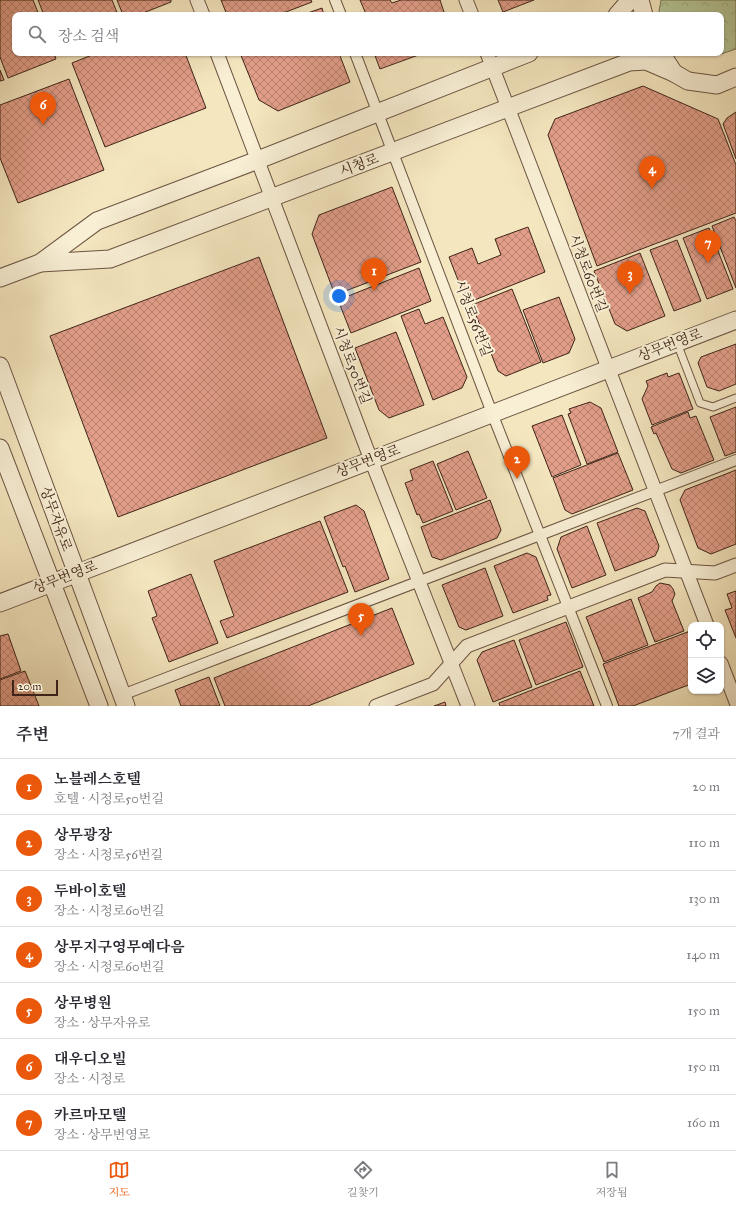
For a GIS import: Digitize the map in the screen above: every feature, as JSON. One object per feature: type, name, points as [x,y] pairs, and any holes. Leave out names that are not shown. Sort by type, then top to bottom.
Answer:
[{"type":"street","points":[[197,0],[202,12]]},
{"type":"street","points":[[335,0],[340,12]]},
{"type":"street","points":[[466,0],[471,12]]},
{"type":"street","points":[[620,12],[630,0]]},
{"type":"street","points":[[640,0],[643,12]]},
{"type":"street","name":"시청로50번길","points":[[219,56],[371,460],[468,706]]},
{"type":"street","name":"시청로56번길","points":[[356,56],[492,413],[607,706]]},
{"type":"street","name":"시청로","points":[[0,278],[40,263],[96,221],[258,160],[378,112],[489,60],[512,56]]},
{"type":"street","points":[[663,56],[674,73]]},
{"type":"street","name":"시청로60번길","points":[[489,60],[706,622]]},
{"type":"street","name":"시청로","points":[[40,263],[110,259],[629,62],[646,61],[674,73],[688,81],[702,84],[717,85],[736,77]]},
{"type":"street","name":"상무번영로","points":[[0,603],[51,582],[736,320]]},
{"type":"street","name":"상무자유로","points":[[0,366],[124,700],[419,582]]},
{"type":"street","name":"상무자유로","points":[[0,448],[98,706]]},
{"type":"street","points":[[419,582],[736,460]]},
{"type":"street","points":[[376,706],[433,684],[467,646],[665,570],[715,573],[736,565]]},
{"type":"street","points":[[724,671],[736,702]]},
{"type":"lane","points":[[677,342],[700,403],[713,407],[736,398]]},
{"type":"green space","points":[[661,0],[736,0],[736,49],[724,53],[724,12],[659,11]]},
{"type":"building","points":[[0,0],[33,0],[38,12],[12,12],[12,56],[55,56],[56,59],[8,78],[0,57]]},
{"type":"building","points":[[38,0],[112,0],[117,12],[43,12]]},
{"type":"building","points":[[117,0],[171,0],[171,2],[146,12],[122,12]]},
{"type":"building","points":[[221,0],[311,0],[312,2],[286,12],[226,12]]},
{"type":"building","points":[[360,0],[390,0],[392,3],[401,0],[440,0],[444,12],[365,12]]},
{"type":"building","points":[[498,0],[534,0],[503,12]]},
{"type":"building","points":[[322,8],[323,12],[311,12]]},
{"type":"building","points":[[90,56],[186,56],[206,108],[105,147],[72,63]]},
{"type":"building","points":[[241,56],[340,56],[350,82],[278,111],[259,100]]},
{"type":"building","points":[[375,56],[416,56],[380,69]]},
{"type":"building","points":[[0,70],[4,80],[0,81]]},
{"type":"building","points":[[69,79],[104,170],[18,203],[0,158],[0,105]]},
{"type":"building","points":[[643,86],[718,119],[736,165],[736,213],[597,266],[548,135],[555,119]]},
{"type":"building","points":[[736,112],[736,159],[723,124],[727,118]]},
{"type":"building","points":[[392,187],[421,262],[335,295],[312,234],[319,215]]},
{"type":"building","points":[[734,217],[736,221],[736,288],[712,226]]},
{"type":"building","points":[[528,227],[545,272],[467,303],[449,257],[472,248],[478,264],[501,255],[495,239]]},
{"type":"building","points":[[709,228],[733,289],[707,299],[683,238]]},
{"type":"building","points":[[677,240],[701,301],[674,311],[650,250]]},
{"type":"building","points":[[640,253],[665,316],[627,331],[615,324],[594,271]]},
{"type":"building","points":[[259,257],[327,438],[118,517],[50,336]]},
{"type":"building","points":[[419,268],[431,301],[351,333],[338,300]]},
{"type":"building","points":[[512,289],[541,362],[506,376],[498,371],[472,305]]},
{"type":"building","points":[[559,297],[575,339],[569,353],[543,363],[523,310]]},
{"type":"building","points":[[419,309],[425,324],[443,317],[467,377],[462,388],[433,400],[401,316]]},
{"type":"building","points":[[396,332],[424,405],[389,418],[379,410],[355,348]]},
{"type":"building","points":[[736,344],[736,384],[719,391],[707,387],[698,363],[701,357]]},
{"type":"building","points":[[667,373],[668,377],[679,373],[693,409],[652,425],[642,399],[648,386],[646,381]]},
{"type":"building","points":[[590,402],[601,408],[618,452],[587,464],[568,414],[571,413],[569,409]]},
{"type":"building","points":[[736,407],[736,452],[725,456],[710,417]]},
{"type":"building","points":[[688,412],[690,418],[696,416],[714,460],[681,473],[672,469],[656,433],[654,434],[651,427]]},
{"type":"building","points":[[562,415],[581,465],[552,477],[532,426]]},
{"type":"building","points":[[468,451],[487,498],[456,510],[437,464]]},
{"type":"building","points":[[618,453],[633,490],[572,514],[565,510],[553,478]]},
{"type":"building","points":[[433,461],[453,511],[423,523],[419,514],[417,515],[405,483],[413,480],[410,470]]},
{"type":"building","points":[[736,470],[736,544],[711,554],[698,548],[680,500],[685,490]]},
{"type":"building","points":[[490,500],[501,530],[497,538],[441,560],[432,557],[421,527]]},
{"type":"building","points":[[356,505],[364,511],[389,579],[355,592],[345,566],[343,567],[324,517]]},
{"type":"building","points":[[637,508],[645,511],[659,546],[658,550],[655,556],[615,571],[597,523]]},
{"type":"building","points":[[320,521],[348,592],[227,638],[220,621],[234,616],[214,561]]},
{"type":"building","points":[[587,526],[606,575],[572,588],[557,549],[561,537]]},
{"type":"building","points":[[527,553],[536,557],[551,595],[547,596],[548,600],[513,613],[494,566]]},
{"type":"building","points":[[485,568],[503,616],[466,630],[459,627],[442,585]]},
{"type":"building","points":[[191,574],[218,643],[169,662],[152,618],[157,616],[148,591]]},
{"type":"building","points":[[660,583],[670,585],[673,589],[675,594],[672,601],[684,631],[655,642],[638,598],[652,592]]},
{"type":"building","points":[[736,591],[736,638],[725,610],[732,608],[727,594]]},
{"type":"building","points":[[631,599],[648,645],[604,662],[586,617]]},
{"type":"building","points":[[392,608],[414,664],[308,706],[225,706],[214,678]]},
{"type":"building","points":[[566,622],[583,667],[536,685],[519,640]]},
{"type":"building","points":[[688,632],[688,685],[633,706],[619,706],[603,664]]},
{"type":"building","points":[[8,634],[21,671],[0,679],[0,636]]},
{"type":"building","points":[[514,640],[532,687],[493,702],[477,660],[482,652]]},
{"type":"building","points":[[25,671],[39,706],[0,706],[0,680]]},
{"type":"building","points":[[580,671],[594,706],[500,706],[499,703]]},
{"type":"building","points":[[209,677],[220,706],[181,706],[175,690]]},
{"type":"building","points":[[445,702],[446,706],[434,706]]},
{"type":"place","name":"대우디오빌","points":[[43,125]]},
{"type":"place","name":"상무지구영무예다음","points":[[652,189]]},
{"type":"place","name":"카르마모텔","points":[[708,263]]},
{"type":"place","name":"노블레스호텔","points":[[374,291]]},
{"type":"place","name":"두바이호텔","points":[[630,294]]},
{"type":"place","name":"상무광장","points":[[517,479]]},
{"type":"place","name":"상무병원","points":[[361,636]]}]
